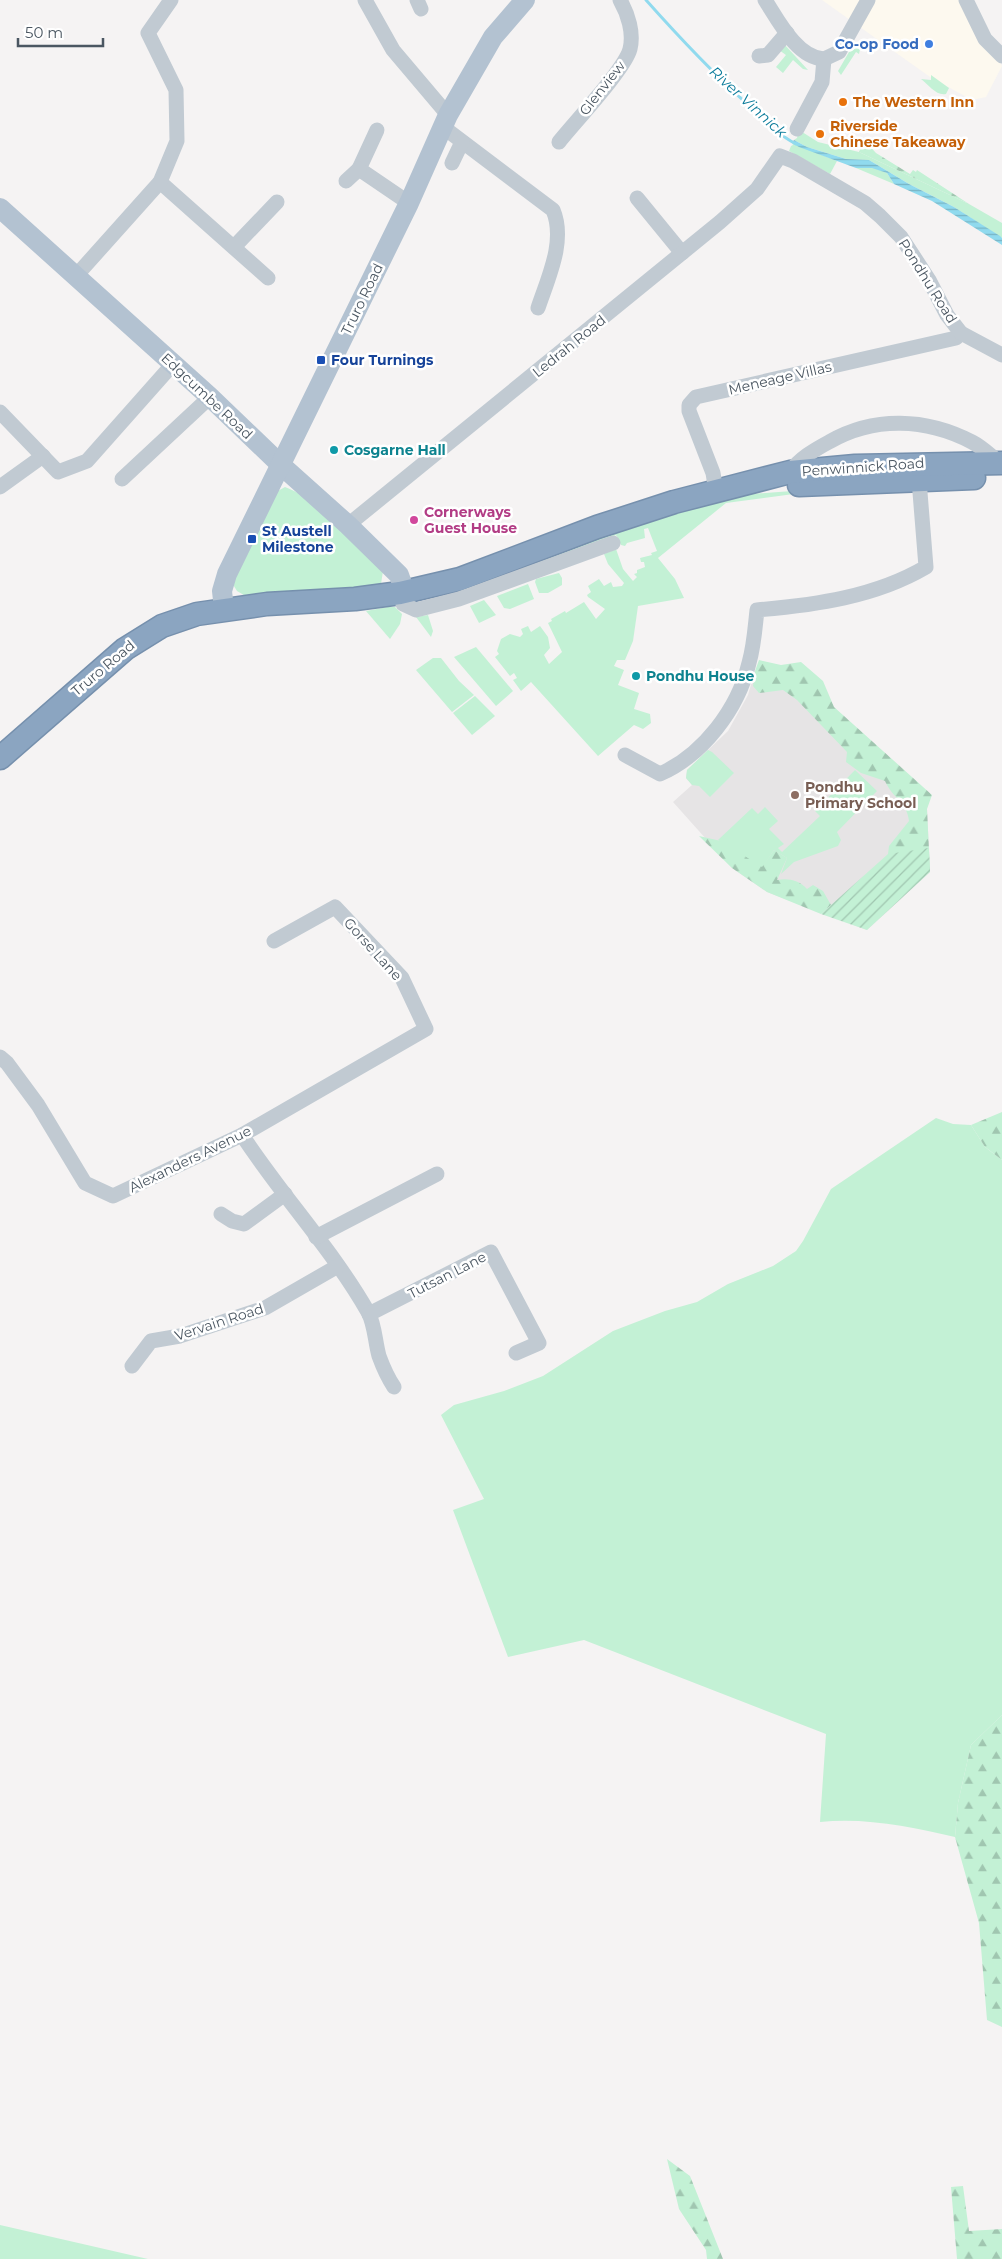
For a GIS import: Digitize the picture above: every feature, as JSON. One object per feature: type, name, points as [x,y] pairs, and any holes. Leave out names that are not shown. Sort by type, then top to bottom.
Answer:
[{"type":"highway","name":"Penwinnick Road","points":[[267,604],[355,598],[402,592],[460,579],[508,572],[606,524],[674,502],[790,472],[855,466],[919,471]]},
{"type":"highway","name":"Penwinnick Road","points":[[721,490],[919,471],[1001,468]]},
{"type":"highway","name":"Truro Road","points":[[0,758],[89,678],[144,635],[180,618],[224,609],[267,604]]},
{"type":"main road","name":"Truro Road","points":[[224,609],[222,591],[227,574],[282,466],[409,203],[446,121],[493,37],[526,0]]},
{"type":"main road","name":"Edgcumbe Road","points":[[0,208],[210,397],[282,466],[348,525],[399,575],[402,592]]},
{"type":"street","points":[[75,277],[160,182],[178,141],[176,90],[148,33],[171,0]]},
{"type":"street","points":[[365,0],[393,50],[462,142],[553,210],[557,219],[557,244],[554,262],[538,308]]},
{"type":"street","name":"Glenview","points":[[559,142],[628,54],[630,43],[629,24],[620,0]]},
{"type":"street","points":[[765,0],[787,32],[811,56],[824,59],[838,52],[868,0]]},
{"type":"street","points":[[966,0],[985,39],[1002,56]]},
{"type":"street","points":[[759,56],[768,55],[787,32]]},
{"type":"street","points":[[797,129],[822,82],[824,59]]},
{"type":"street","points":[[346,181],[359,169],[377,130]]},
{"type":"street","points":[[452,164],[462,142]]},
{"type":"street","name":"Ledrah Road","points":[[348,525],[758,189],[780,156]]},
{"type":"street","name":"Pondhu Road","points":[[780,156],[793,161],[865,203],[880,216],[901,237],[929,280],[947,315],[962,333],[1002,355]]},
{"type":"street","points":[[359,169],[409,203]]},
{"type":"street","points":[[160,182],[268,278]]},
{"type":"street","points":[[637,198],[682,253]]},
{"type":"street","points":[[234,247],[277,202]]},
{"type":"street","name":"Meneage Villas","points":[[721,490],[689,411],[689,405],[696,397],[956,338],[962,333]]},
{"type":"street","points":[[0,412],[58,472],[87,461],[173,364]]},
{"type":"street","points":[[122,479],[210,397]]},
{"type":"street","points":[[790,472],[795,465],[816,449],[837,437],[861,427],[889,422],[914,423],[951,433],[974,443],[1001,468]]},
{"type":"street","points":[[0,486],[43,456]]},
{"type":"street","points":[[626,755],[660,774],[690,757],[722,721],[741,686],[753,648],[757,610],[855,596],[888,585],[926,567],[919,471]]},
{"type":"street","name":"Penwinnick Road","points":[[508,572],[613,543]]},
{"type":"street","name":"Gorse Lane","points":[[274,941],[335,908],[402,978],[426,1029]]},
{"type":"street","name":"Alexanders Avenue","points":[[0,1057],[7,1063],[38,1105],[85,1184],[113,1196],[242,1135],[426,1029]]},
{"type":"street","points":[[242,1135],[266,1171],[338,1266],[369,1314],[379,1357],[394,1387]]},
{"type":"street","points":[[316,1237],[437,1174]]},
{"type":"street","points":[[222,1214],[232,1221],[244,1224],[285,1194]]},
{"type":"street","name":"Tutsan Lane","points":[[369,1314],[491,1252],[539,1342],[516,1353]]},
{"type":"street","name":"Vervain Road","points":[[132,1366],[151,1341],[180,1336],[265,1308],[338,1266]]},
{"type":"shaded area","name":"Co-op Food","points":[[822,0],[965,0],[1002,66],[986,97],[972,100],[930,77]]},
{"type":"shaded area","name":"Pondhu Primary School","points":[[755,671],[801,695],[927,809],[930,872],[867,930],[767,892],[732,868],[673,802],[692,785],[686,778],[687,770],[728,731],[748,695]]},
{"type":"green space","points":[[784,44],[808,70],[803,69],[793,60],[783,73],[776,67],[786,55],[779,50]]},
{"type":"green space","points":[[856,48],[860,49],[859,54],[856,52],[841,75],[838,71],[849,52]]},
{"type":"green space","points":[[931,75],[949,88],[946,94],[936,92],[921,79],[931,80]]},
{"type":"green space","points":[[799,130],[818,142],[859,152],[969,204],[1002,223],[1002,238],[954,207],[909,184],[869,160],[846,159],[807,147],[794,140],[797,138]]},
{"type":"green space","points":[[864,140],[876,153],[910,174],[913,170],[916,172],[917,170],[969,204],[859,152]]},
{"type":"green space","points":[[792,143],[837,161],[830,174],[789,151],[793,145]]},
{"type":"green space","points":[[872,167],[887,173],[894,184],[856,168]]},
{"type":"green space","points":[[285,487],[299,493],[312,502],[350,536],[383,571],[381,584],[373,588],[249,598],[237,591],[232,583],[274,493]]},
{"type":"green space","points":[[846,487],[726,503],[658,558],[675,579],[684,598],[638,606],[633,641],[625,660],[617,660],[614,666],[624,670],[618,685],[639,693],[634,709],[650,714],[651,723],[643,729],[634,725],[598,756],[531,682],[521,691],[513,680],[517,678],[514,673],[510,676],[495,657],[499,654],[497,651],[501,639],[510,634],[520,637],[523,634],[521,629],[528,626],[531,632],[540,626],[548,637],[550,648],[544,655],[549,664],[562,652],[548,623],[552,621],[551,619],[565,611],[566,613],[584,602],[596,619],[605,609],[588,597],[587,595],[591,592],[588,586],[599,579],[604,586],[611,582],[613,587],[622,586],[624,583],[608,564],[604,554],[616,549],[623,569],[633,581],[637,577],[634,574],[637,573],[637,570],[645,567],[644,562],[641,562],[640,558],[652,555],[651,553],[657,551],[648,528],[644,529],[645,538],[627,543],[625,546],[621,545],[616,535],[515,573],[514,570],[595,540],[594,537],[690,506],[751,494]]},
{"type":"green space","points":[[559,573],[562,578],[562,585],[548,593],[539,593],[535,582],[536,579]]},
{"type":"green space","points":[[528,584],[534,599],[510,609],[504,608],[497,596]]},
{"type":"green space","points":[[484,600],[496,615],[479,623],[470,606]]},
{"type":"green space","points":[[395,607],[402,614],[400,624],[390,639],[366,611]]},
{"type":"green space","points":[[428,615],[433,631],[431,637],[416,617]]},
{"type":"green space","points":[[476,647],[513,691],[496,706],[454,657]]},
{"type":"green space","points":[[433,658],[441,658],[459,681],[474,695],[452,712],[416,670]]},
{"type":"green space","points":[[759,660],[781,665],[801,662],[823,681],[834,707],[932,795],[927,809],[930,872],[888,854],[889,846],[909,821],[906,809],[885,781],[861,773],[846,762],[847,752],[797,700],[783,690],[759,693],[753,686]]},
{"type":"green space","points":[[475,696],[495,716],[472,735],[453,713]]},
{"type":"green space","points":[[708,750],[734,773],[710,797],[699,786],[692,785],[686,778],[687,770]]},
{"type":"green space","points":[[855,770],[877,791],[837,832],[841,840],[838,846],[794,862],[781,874],[787,858],[774,850],[762,868],[718,840],[752,808],[758,814],[765,807],[778,821],[769,829],[784,844],[778,848],[782,852],[820,816],[815,811]]},
{"type":"green space","points":[[699,836],[721,841],[762,867],[774,850],[787,858],[777,880],[793,880],[807,889],[813,885],[823,891],[831,905],[821,914],[767,892],[732,868]]},
{"type":"green space","points":[[929,848],[930,872],[867,930],[821,914],[888,854]]},
{"type":"green space","points":[[1002,1112],[1002,1160],[985,1147],[971,1125]]},
{"type":"green space","points":[[936,1118],[953,1124],[971,1125],[985,1147],[1002,1160],[1002,1715],[971,1745],[958,1803],[955,1837],[871,1822],[820,1822],[826,1734],[584,1640],[508,1657],[453,1510],[484,1499],[441,1415],[454,1405],[504,1391],[543,1376],[613,1331],[665,1311],[697,1302],[728,1284],[773,1266],[796,1251],[831,1189]]},
{"type":"green space","points":[[1002,1715],[1002,2027],[987,2020],[979,1923],[955,1837],[958,1803],[971,1745]]},
{"type":"green space","points":[[667,2159],[690,2176],[723,2259],[707,2259],[706,2250],[679,2209]]},
{"type":"green space","points":[[963,2186],[969,2231],[1002,2229],[1002,2259],[957,2259],[951,2187]]},
{"type":"green space","points":[[0,2225],[148,2259],[0,2259]]},
{"type":"water","points":[[794,140],[807,147],[846,159],[869,160],[909,184],[954,207],[1000,236],[1002,238],[1002,245],[932,201],[894,184],[887,173],[872,168],[856,168],[799,147],[792,143]]},
{"type":"waterway","name":"River Vinnick","points":[[646,0],[694,53],[733,91],[776,131],[796,144]]},
{"type":"place","name":"Co-op Food","points":[[929,44]]},
{"type":"place","name":"The Western Inn","points":[[843,102]]},
{"type":"place","name":"Riverside Chinese Takeaway","points":[[820,134]]},
{"type":"place","name":"Four Turnings","points":[[321,360]]},
{"type":"place","name":"Cosgarne Hall","points":[[334,450]]},
{"type":"place","name":"Cornerways Guest House","points":[[414,520]]},
{"type":"place","name":"St Austell Milestone","points":[[252,539]]},
{"type":"place","name":"Pondhu House","points":[[636,676]]},
{"type":"place","name":"Pondhu Primary School","points":[[795,795]]}]
